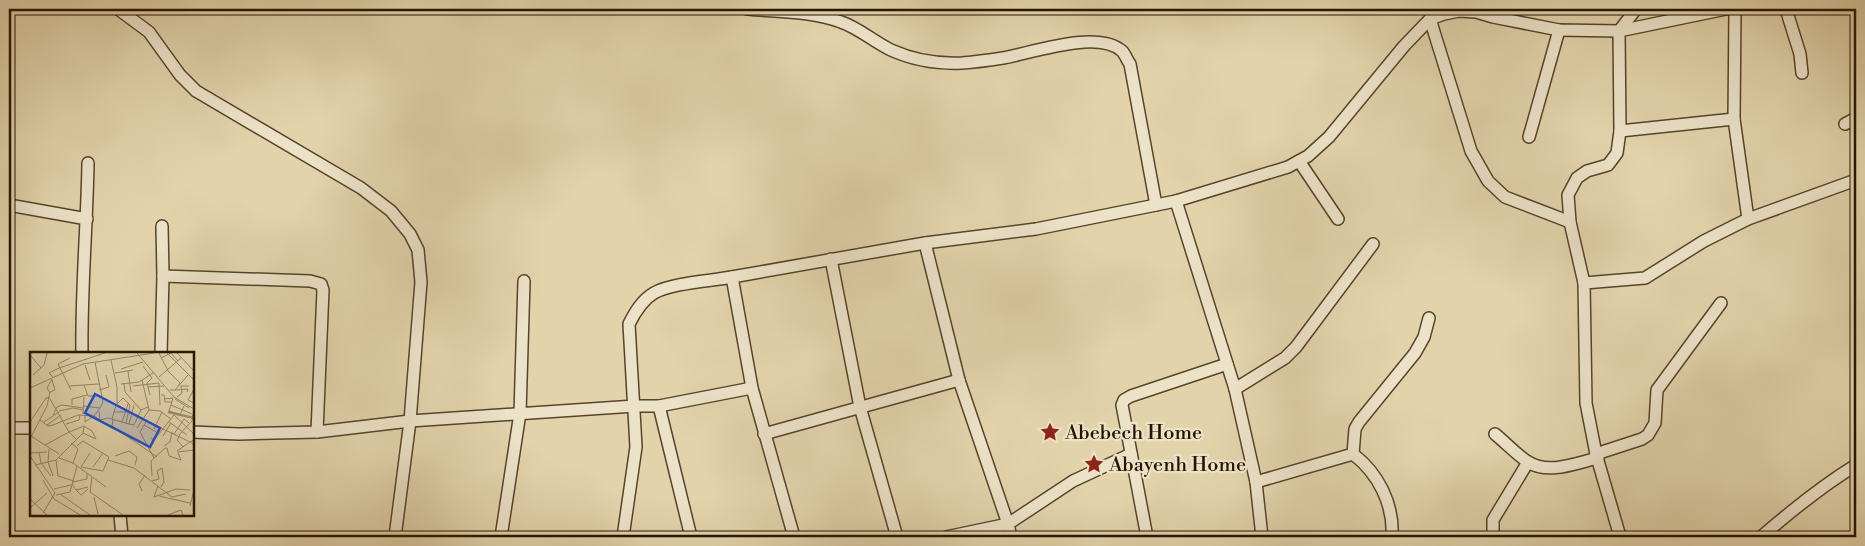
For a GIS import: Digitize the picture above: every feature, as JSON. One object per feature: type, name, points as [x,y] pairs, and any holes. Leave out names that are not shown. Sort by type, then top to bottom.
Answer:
[{"type":"street","points":[[118,9],[149,32],[180,75],[196,91],[361,188],[391,211],[410,234],[418,250],[421,282],[410,422],[396,537]]},
{"type":"street","points":[[748,9],[811,14],[842,22],[891,50],[923,60],[961,63],[1004,58],[1053,46],[1084,42],[1104,44],[1116,48],[1123,52],[1130,64],[1156,205]]},
{"type":"street","points":[[1622,537],[1597,456],[1586,403],[1584,283],[1570,222],[1568,195],[1578,178],[1586,171],[1608,165],[1617,153],[1620,131],[1619,31],[1636,9]]},
{"type":"street","points":[[623,537],[636,446],[630,324],[635,312],[653,294],[664,289],[830,259],[925,243],[1036,229],[1176,201],[1288,167],[1308,156],[1329,137],[1404,46],[1430,20],[1444,14],[1459,11],[1476,12],[1559,30],[1619,31],[1726,9]]},
{"type":"street","points":[[1735,9],[1734,119],[1748,219]]},
{"type":"street","points":[[1786,9],[1800,54],[1802,73]]},
{"type":"street","points":[[1430,20],[1471,151],[1488,181],[1504,197],[1570,222]]},
{"type":"street","points":[[1529,137],[1559,30]]},
{"type":"street","points":[[1845,124],[1856,118]]},
{"type":"street","points":[[1620,131],[1734,119]]},
{"type":"street","points":[[1299,161],[1338,219]]},
{"type":"street","points":[[82,352],[81,315],[88,219],[88,163]]},
{"type":"street","points":[[1584,283],[1645,278],[1704,241],[1748,219],[1856,180]]},
{"type":"street","points":[[1176,201],[1235,389],[1256,482],[1262,537]]},
{"type":"street","points":[[9,205],[88,219]]},
{"type":"street","points":[[161,352],[162,226]]},
{"type":"street","points":[[925,243],[959,380],[1011,537]]},
{"type":"street","points":[[1235,389],[1285,358],[1296,347],[1373,244]]},
{"type":"street","points":[[830,259],[860,407],[897,537]]},
{"type":"street","points":[[163,276],[310,281],[321,284],[323,290],[318,432]]},
{"type":"street","points":[[732,277],[752,388],[794,537]]},
{"type":"street","points":[[501,537],[520,414],[524,281]]},
{"type":"street","points":[[1495,434],[1528,462],[1540,467],[1554,468],[1597,456],[1642,439],[1648,435],[1655,423],[1657,390],[1721,303]]},
{"type":"street","points":[[1353,454],[1355,429],[1414,353],[1424,337],[1429,318]]},
{"type":"street","points":[[1147,537],[1122,412],[1124,400],[1227,364]]},
{"type":"street","points":[[764,434],[959,380]]},
{"type":"street","points":[[194,432],[239,434],[318,432],[410,422],[635,406],[659,406],[752,388]]},
{"type":"street","points":[[659,406],[691,537]]},
{"type":"street","points":[[9,428],[30,428]]},
{"type":"street","points":[[946,537],[1008,524],[1073,481],[1131,454]]},
{"type":"street","points":[[1256,482],[1353,454]]},
{"type":"street","points":[[1353,454],[1366,464],[1380,483],[1387,502],[1392,537]]},
{"type":"street","points":[[1494,537],[1492,532],[1493,520],[1528,462]]},
{"type":"street","points":[[1761,537],[1838,476],[1856,465]]},
{"type":"street","points":[[120,516],[122,537]]},
{"type":"place","name":"Abebech Home","points":[[1050,432]]},
{"type":"place","name":"Abayenh Home","points":[[1094,464]]}]
